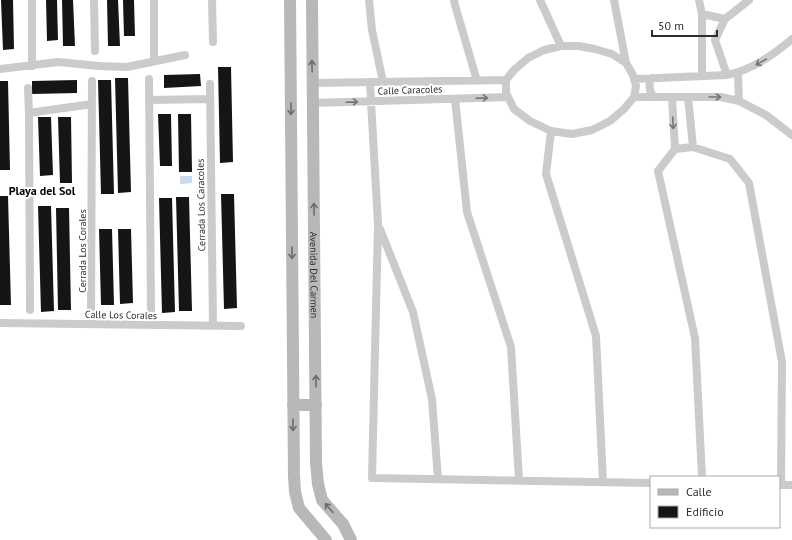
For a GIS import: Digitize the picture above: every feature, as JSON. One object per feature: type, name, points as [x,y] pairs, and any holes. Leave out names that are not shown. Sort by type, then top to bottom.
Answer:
[{"type":"main road","points":[[290,0],[295,492],[299,508],[326,540]]},
{"type":"main road","name":"Avenida Del Carmen","points":[[312,0],[318,484],[322,500],[343,524],[351,540]]},
{"type":"main road","points":[[290,32],[312,32]]},
{"type":"main road","points":[[291,156],[313,156]]},
{"type":"main road","points":[[293,405],[316,405]]},
{"type":"street","points":[[32,0],[32,66]]},
{"type":"street","points":[[94,0],[95,51]]},
{"type":"street","points":[[154,0],[154,61]]},
{"type":"street","points":[[212,0],[213,42]]},
{"type":"street","points":[[369,0],[372,30],[383,82]]},
{"type":"street","points":[[454,0],[478,81]]},
{"type":"street","points":[[540,0],[561,46]]},
{"type":"street","points":[[614,0],[626,63],[633,75],[636,86],[634,97],[624,109],[610,121],[592,130],[572,134],[551,131],[530,121],[514,109],[506,93],[506,80],[514,70],[528,58],[544,50],[561,46],[579,46],[612,54],[626,63]]},
{"type":"street","points":[[699,0],[702,14],[702,76]]},
{"type":"street","points":[[727,76],[715,40],[725,19],[749,0]]},
{"type":"street","points":[[702,14],[725,19]]},
{"type":"street","points":[[634,79],[727,76],[738,73],[765,60],[792,39]]},
{"type":"street","points":[[702,40],[715,40]]},
{"type":"street","points":[[0,69],[58,62],[127,67],[185,55]]},
{"type":"street","points":[[738,73],[739,101]]},
{"type":"street","points":[[652,78],[650,90],[654,97]]},
{"type":"street","points":[[149,79],[151,311]]},
{"type":"street","name":"Calle Caracoles","points":[[313,83],[506,80]]},
{"type":"street","name":"Cerrada Los Corales","points":[[91,324],[92,81]]},
{"type":"street","points":[[429,81],[430,100]]},
{"type":"street","points":[[370,82],[378,224],[372,478],[650,483]]},
{"type":"street","name":"Cerrada Los Caracoles","points":[[210,84],[213,326]]},
{"type":"street","points":[[28,88],[30,310]]},
{"type":"street","name":"Calle Caracoles","points":[[313,103],[508,97]]},
{"type":"street","points":[[634,97],[722,97],[739,101],[766,115],[792,135]]},
{"type":"street","points":[[672,97],[675,149],[658,171],[695,338],[702,476]]},
{"type":"street","points":[[688,97],[693,147]]},
{"type":"street","points":[[149,100],[210,99]]},
{"type":"street","points":[[455,99],[467,212],[511,347],[519,480]]},
{"type":"street","points":[[29,113],[92,104]]},
{"type":"street","points":[[551,131],[546,174],[596,336],[603,482]]},
{"type":"street","points":[[675,149],[693,147],[730,158],[749,183],[782,362],[780,485],[792,485]]},
{"type":"street","points":[[378,224],[413,312],[432,399],[438,479]]},
{"type":"street","name":"Calle Los Corales","points":[[0,323],[241,326]]},
{"type":"water","points":[[180,176],[192,176],[192,183],[180,184]]},
{"type":"water","points":[[61,187],[73,187],[73,194],[61,195]]},
{"type":"building","points":[[1,0],[13,0],[14,49],[3,50]]},
{"type":"building","points":[[46,0],[57,0],[58,40],[47,41]]},
{"type":"building","points":[[62,0],[73,0],[75,46],[63,46]]},
{"type":"building","points":[[107,0],[118,0],[120,46],[108,46]]},
{"type":"building","points":[[123,0],[134,0],[135,36],[124,36]]},
{"type":"building","points":[[218,67],[231,67],[233,162],[220,163]]},
{"type":"building","points":[[200,74],[201,86],[164,88],[164,75]]},
{"type":"building","points":[[115,78],[128,78],[131,192],[118,193]]},
{"type":"building","points":[[77,80],[77,93],[32,94],[32,81]]},
{"type":"building","points":[[98,80],[111,80],[114,194],[101,194]]},
{"type":"building","points":[[0,81],[8,81],[10,170],[0,170]]},
{"type":"building","points":[[158,114],[171,114],[172,166],[160,166]]},
{"type":"building","points":[[178,114],[191,114],[192,172],[179,172]]},
{"type":"building","points":[[38,117],[51,117],[53,175],[40,176]]},
{"type":"building","points":[[58,117],[71,117],[72,183],[60,183]]},
{"type":"building","points":[[221,194],[234,194],[237,308],[224,309]]},
{"type":"building","points":[[0,196],[8,196],[11,305],[0,305]]},
{"type":"building","points":[[176,197],[189,197],[192,311],[179,311]]},
{"type":"building","points":[[159,198],[172,198],[175,312],[162,313]]},
{"type":"building","points":[[38,206],[51,206],[54,311],[41,312]]},
{"type":"building","points":[[56,208],[69,208],[71,310],[58,310]]},
{"type":"building","points":[[99,229],[112,229],[114,305],[101,305]]},
{"type":"building","points":[[118,229],[131,229],[133,303],[120,304]]},
{"type":"district","name":"Playa del Sol","points":[[42,190]]}]
